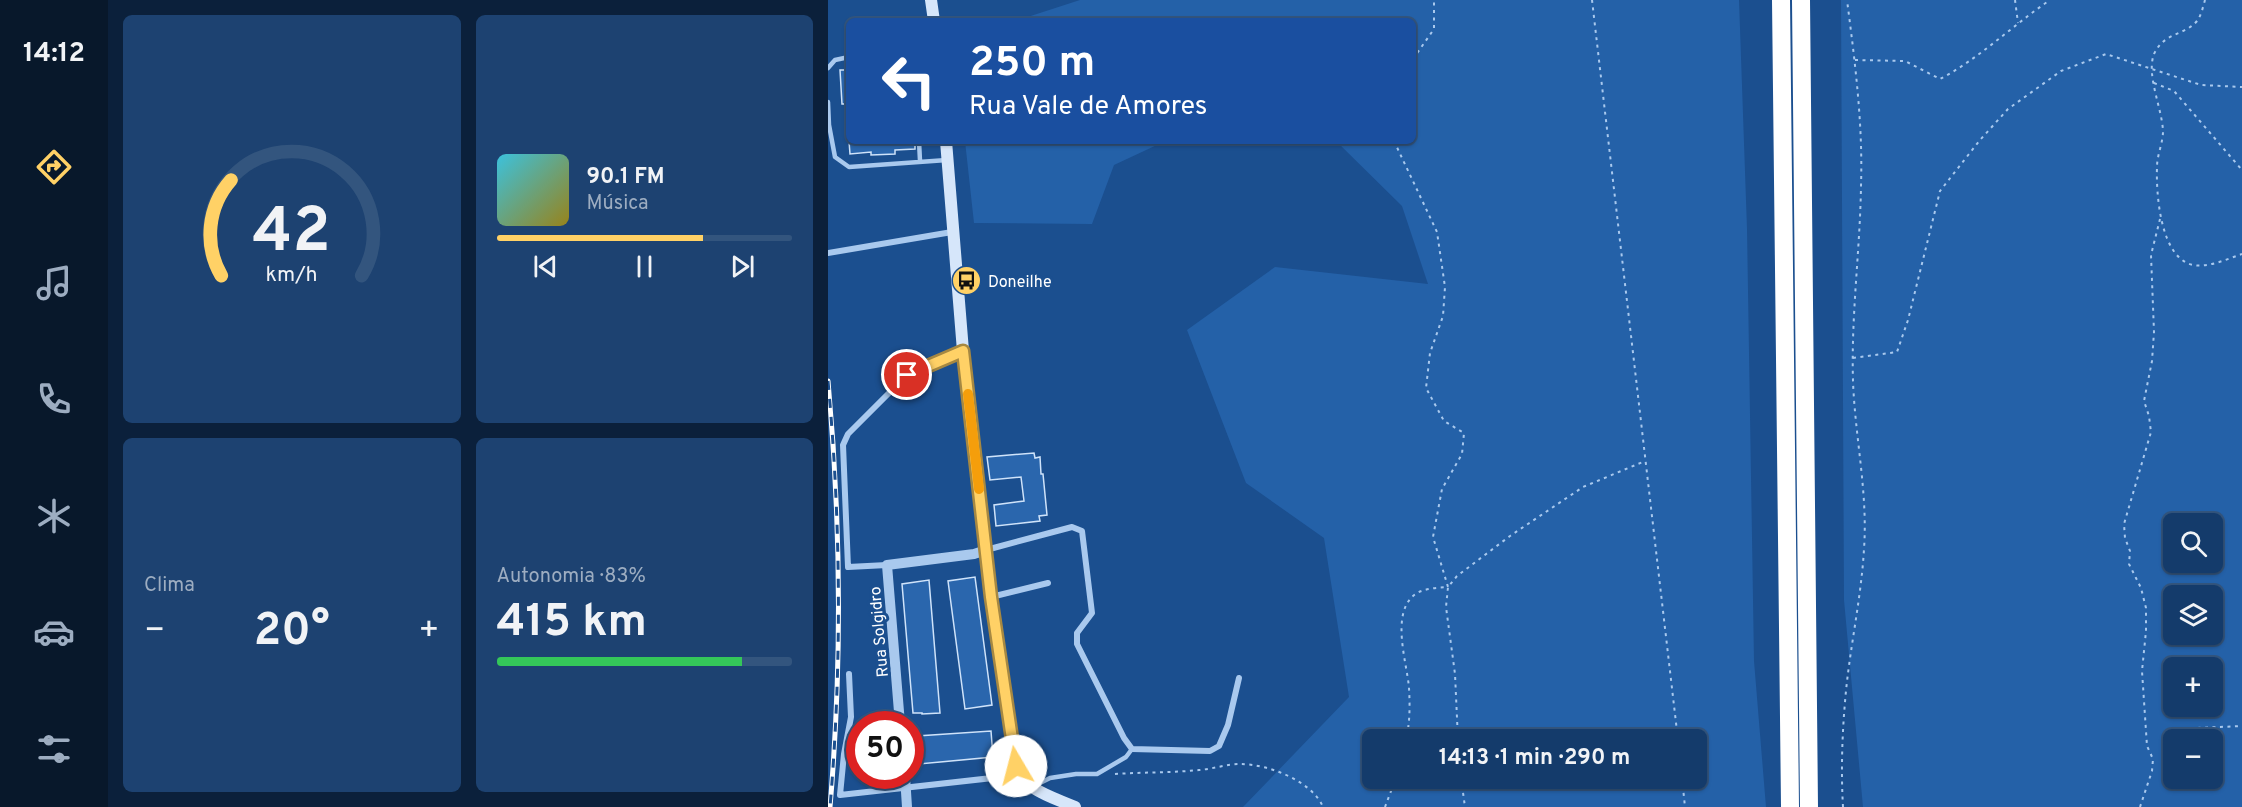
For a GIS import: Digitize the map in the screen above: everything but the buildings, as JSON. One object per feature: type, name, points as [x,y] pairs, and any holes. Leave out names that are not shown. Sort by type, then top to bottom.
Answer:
[{"type":"highway","points":[[1781,0],[1790,807]]},
{"type":"highway","points":[[1801,0],[1809,807]]},
{"type":"main road","points":[[931,0],[934,18]]},
{"type":"main road","points":[[946,144],[963,351],[991,597],[1019,775],[1031,787],[1076,807]]},
{"type":"street","points":[[828,254],[952,232]]},
{"type":"street","name":"Rua Solgidro","points":[[899,711],[887,565],[848,567],[843,445],[848,434],[907,375],[963,351]]},
{"type":"street","points":[[887,565],[974,554],[1072,527],[1082,531],[1092,613],[1077,633],[1077,644],[1124,738],[1132,749],[1210,751],[1219,746],[1228,725],[1239,678]]},
{"type":"street","points":[[991,597],[1048,583]]},
{"type":"street","points":[[849,675],[851,717],[840,795],[897,789]]},
{"type":"street","points":[[924,786],[1019,775]]},
{"type":"street","points":[[906,789],[907,807]]},
{"type":"lane","points":[[828,68],[835,60],[846,58]]},
{"type":"lane","points":[[828,102],[829,125],[836,157],[849,167],[947,160]]},
{"type":"lane","points":[[919,144],[921,162]]},
{"type":"lane","points":[[1031,787],[1050,778],[1097,774],[1126,757],[1132,749]]},
{"type":"path","points":[[1416,55],[1434,29],[1434,0]]},
{"type":"path","points":[[1592,0],[1677,729]]},
{"type":"path","points":[[1843,807],[1845,702],[1856,624],[1865,521],[1853,382],[1854,296],[1862,185],[1860,126],[1847,0]]},
{"type":"path","points":[[2015,0],[2018,23]]},
{"type":"path","points":[[1855,60],[1905,61],[1940,79],[1964,66],[2050,0]]},
{"type":"path","points":[[2205,0],[2199,19],[2189,28],[2175,33],[2162,42],[2154,55],[2152,70],[2162,116],[2163,133],[2156,166],[2160,219],[2163,232],[2178,255],[2191,264],[2204,265],[2242,254]]},
{"type":"path","points":[[1853,357],[1897,352],[1908,320],[1940,191],[2008,109],[2061,71],[2106,54],[2201,85],[2242,87]]},
{"type":"path","points":[[2154,83],[2174,91],[2242,171]]},
{"type":"path","points":[[1395,144],[1437,232],[1443,276],[1443,316],[1430,353],[1426,388],[1444,421],[1464,433],[1462,454],[1442,489],[1433,537],[1448,587],[1446,607],[1455,674],[1458,729]]},
{"type":"path","points":[[2140,807],[2152,771],[2153,759],[2147,746],[2142,671],[2146,608],[2141,588],[2129,564],[2130,551],[2125,538],[2124,524],[2151,432],[2144,401],[2152,362],[2154,332],[2151,255],[2160,219]]},
{"type":"path","points":[[1407,729],[1409,687],[1401,630],[1405,609],[1411,597],[1422,590],[1448,587],[1457,576],[1510,536],[1583,487],[1645,461]]},
{"type":"path","points":[[2175,729],[2242,726]]},
{"type":"path","points":[[1097,774],[1200,770],[1239,764],[1256,766],[1308,786],[1319,797],[1323,807]]},
{"type":"path","points":[[1385,807],[1391,789]]},
{"type":"path","points":[[1463,789],[1465,807]]},
{"type":"path","points":[[1683,789],[1685,807]]},
{"type":"shaded area","points":[[1080,0],[1739,0],[1747,229],[1754,661],[1766,807],[1243,807],[1349,697],[1324,538],[1246,483],[1187,330],[1275,267],[1428,284],[1402,206],[1339,144],[1416,144],[1416,18],[1024,18]]},
{"type":"shaded area","points":[[1841,0],[2242,0],[2242,807],[1863,807],[1844,600]]},
{"type":"shaded area","points":[[965,144],[1159,144],[1114,165],[1092,224],[974,223]]},
{"type":"railway","points":[[828,381],[838,541],[837,701],[830,807]]},
{"type":"slow traffic","points":[[968,394],[979,489]]},
{"type":"place","name":"Doneilhe","points":[[967,281]]},
{"type":"route","points":[[907,375],[963,351],[991,597],[1016,766]]}]
